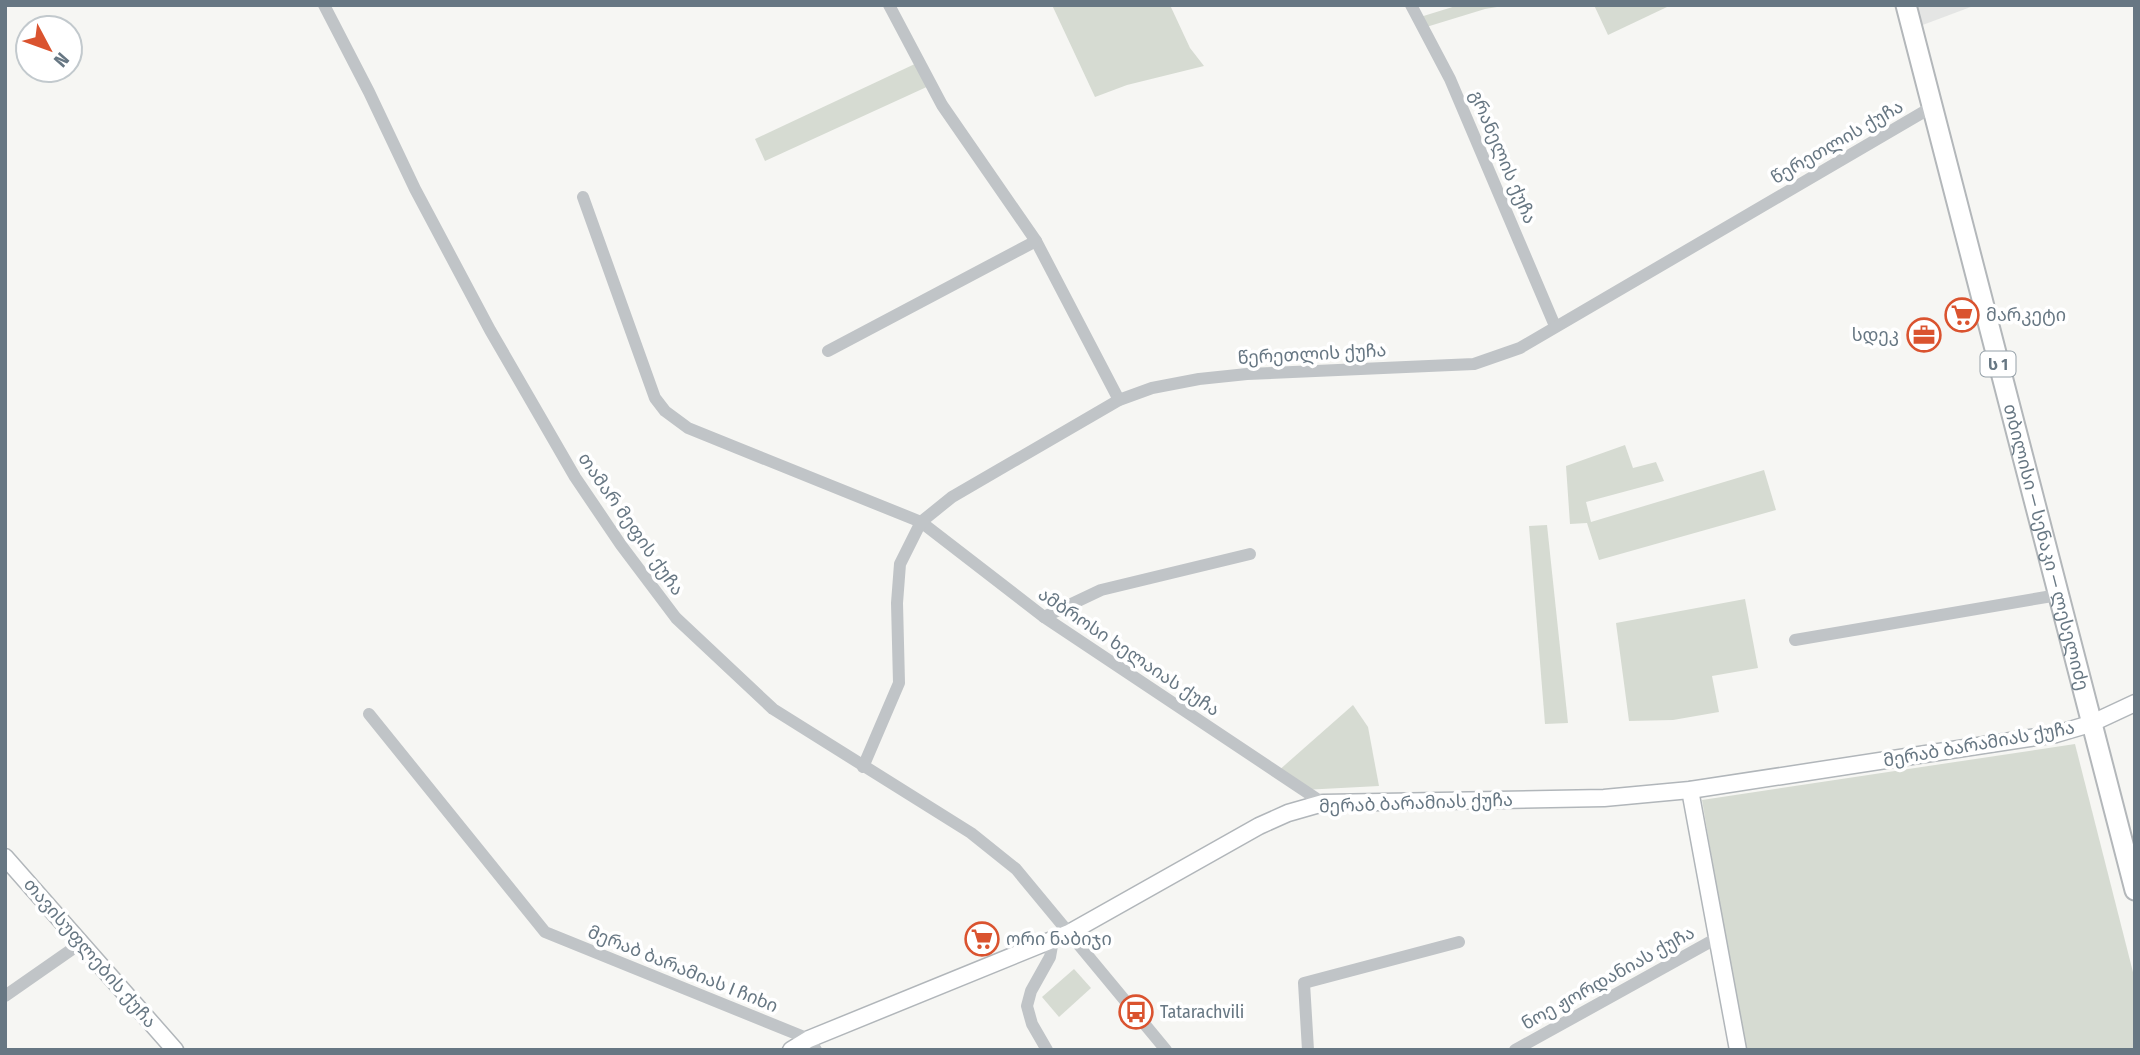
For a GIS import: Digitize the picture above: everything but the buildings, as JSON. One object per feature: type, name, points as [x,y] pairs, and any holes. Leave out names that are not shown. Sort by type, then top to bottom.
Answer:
[{"type":"highway","name":"თბილისი — სენაკი — ლესელიძე","points":[[1906,5],[2090,724]]},
{"type":"highway","name":"ს 1","points":[[2090,724],[2135,890]]},
{"type":"main road","name":"მერაბ ბარამიას ქუჩა","points":[[791,1050],[812,1044],[1053,940],[1259,826],[1288,813],[1323,803],[1604,798],[1690,790],[2056,734],[2090,724],[2135,703]]},
{"type":"main road","points":[[1690,790],[1738,1050]]},
{"type":"main road","name":"თავისუფლების ქუჩა","points":[[5,857],[175,1050]]},
{"type":"street","name":"თამარ მეფის ქუჩა","points":[[324,5],[415,189],[490,330],[575,477],[621,545],[676,618],[773,709],[971,833],[1016,869],[1166,1050]]},
{"type":"street","points":[[889,5],[942,105],[1036,241],[1119,400]]},
{"type":"street","name":"გრანელის ქუჩა","points":[[1411,5],[1450,79],[1555,326]]},
{"type":"street","name":"წერეთლის ქუჩა","points":[[863,766],[899,683],[897,603],[900,564],[921,522],[952,498],[1119,400],[1152,388],[1235,375],[1475,364],[1520,348],[1932,107]]},
{"type":"street","name":"ამბროსი ხელაიას ქუჩა","points":[[583,197],[655,398],[665,411],[688,428],[921,522],[1044,617],[1323,803]]},
{"type":"street","points":[[828,351],[1036,241]]},
{"type":"street","points":[[1044,617],[1101,590],[1250,554]]},
{"type":"street","points":[[1795,640],[2058,594]]},
{"type":"street","name":"მერაბ ბარამიას I ჩიხი","points":[[369,714],[545,932],[812,1044]]},
{"type":"street","name":"ნოე ჟორდანიას ქუჩა","points":[[1515,1050],[1717,938]]},
{"type":"street","points":[[1047,1050],[1032,1024],[1027,1006],[1031,990],[1050,957],[1053,940]]},
{"type":"street","points":[[1308,1050],[1304,983],[1459,942]]},
{"type":"street","points":[[5,996],[81,943]]},
{"type":"shaded area","points":[[1052,5],[1170,5],[1190,48],[1204,66],[1127,85],[1095,97]]},
{"type":"shaded area","points":[[1459,5],[1509,5],[1485,9],[1423,28],[1417,18]]},
{"type":"shaded area","points":[[1594,5],[1665,5],[1667,7],[1608,35]]},
{"type":"shaded area","points":[[1906,5],[1976,5],[1912,29]]},
{"type":"shaded area","points":[[919,62],[931,85],[765,161],[755,139]]},
{"type":"shaded area","points":[[1625,445],[1633,468],[1656,462],[1664,481],[1586,502],[1591,522],[1764,470],[1776,510],[1599,560],[1587,523],[1570,524],[1566,466]]},
{"type":"shaded area","points":[[1547,525],[1568,723],[1545,724],[1529,526]]},
{"type":"shaded area","points":[[1745,599],[1758,668],[1712,676],[1719,712],[1673,720],[1629,721],[1616,623]]},
{"type":"shaded area","points":[[1353,705],[1368,727],[1379,786],[1303,790],[1277,772]]},
{"type":"shaded area","points":[[2075,744],[2135,980],[2135,1050],[1744,1050],[1702,800]]},
{"type":"shaded area","points":[[1074,969],[1091,988],[1059,1017],[1042,997]]},
{"type":"place","name":"მარკეტი","points":[[1962,315]]},
{"type":"place","name":"სდეკ","points":[[1924,335]]},
{"type":"place","name":"ორი ნაბიჯი","points":[[982,939]]},
{"type":"place","name":"Tatarachvili","points":[[1136,1012]]}]
